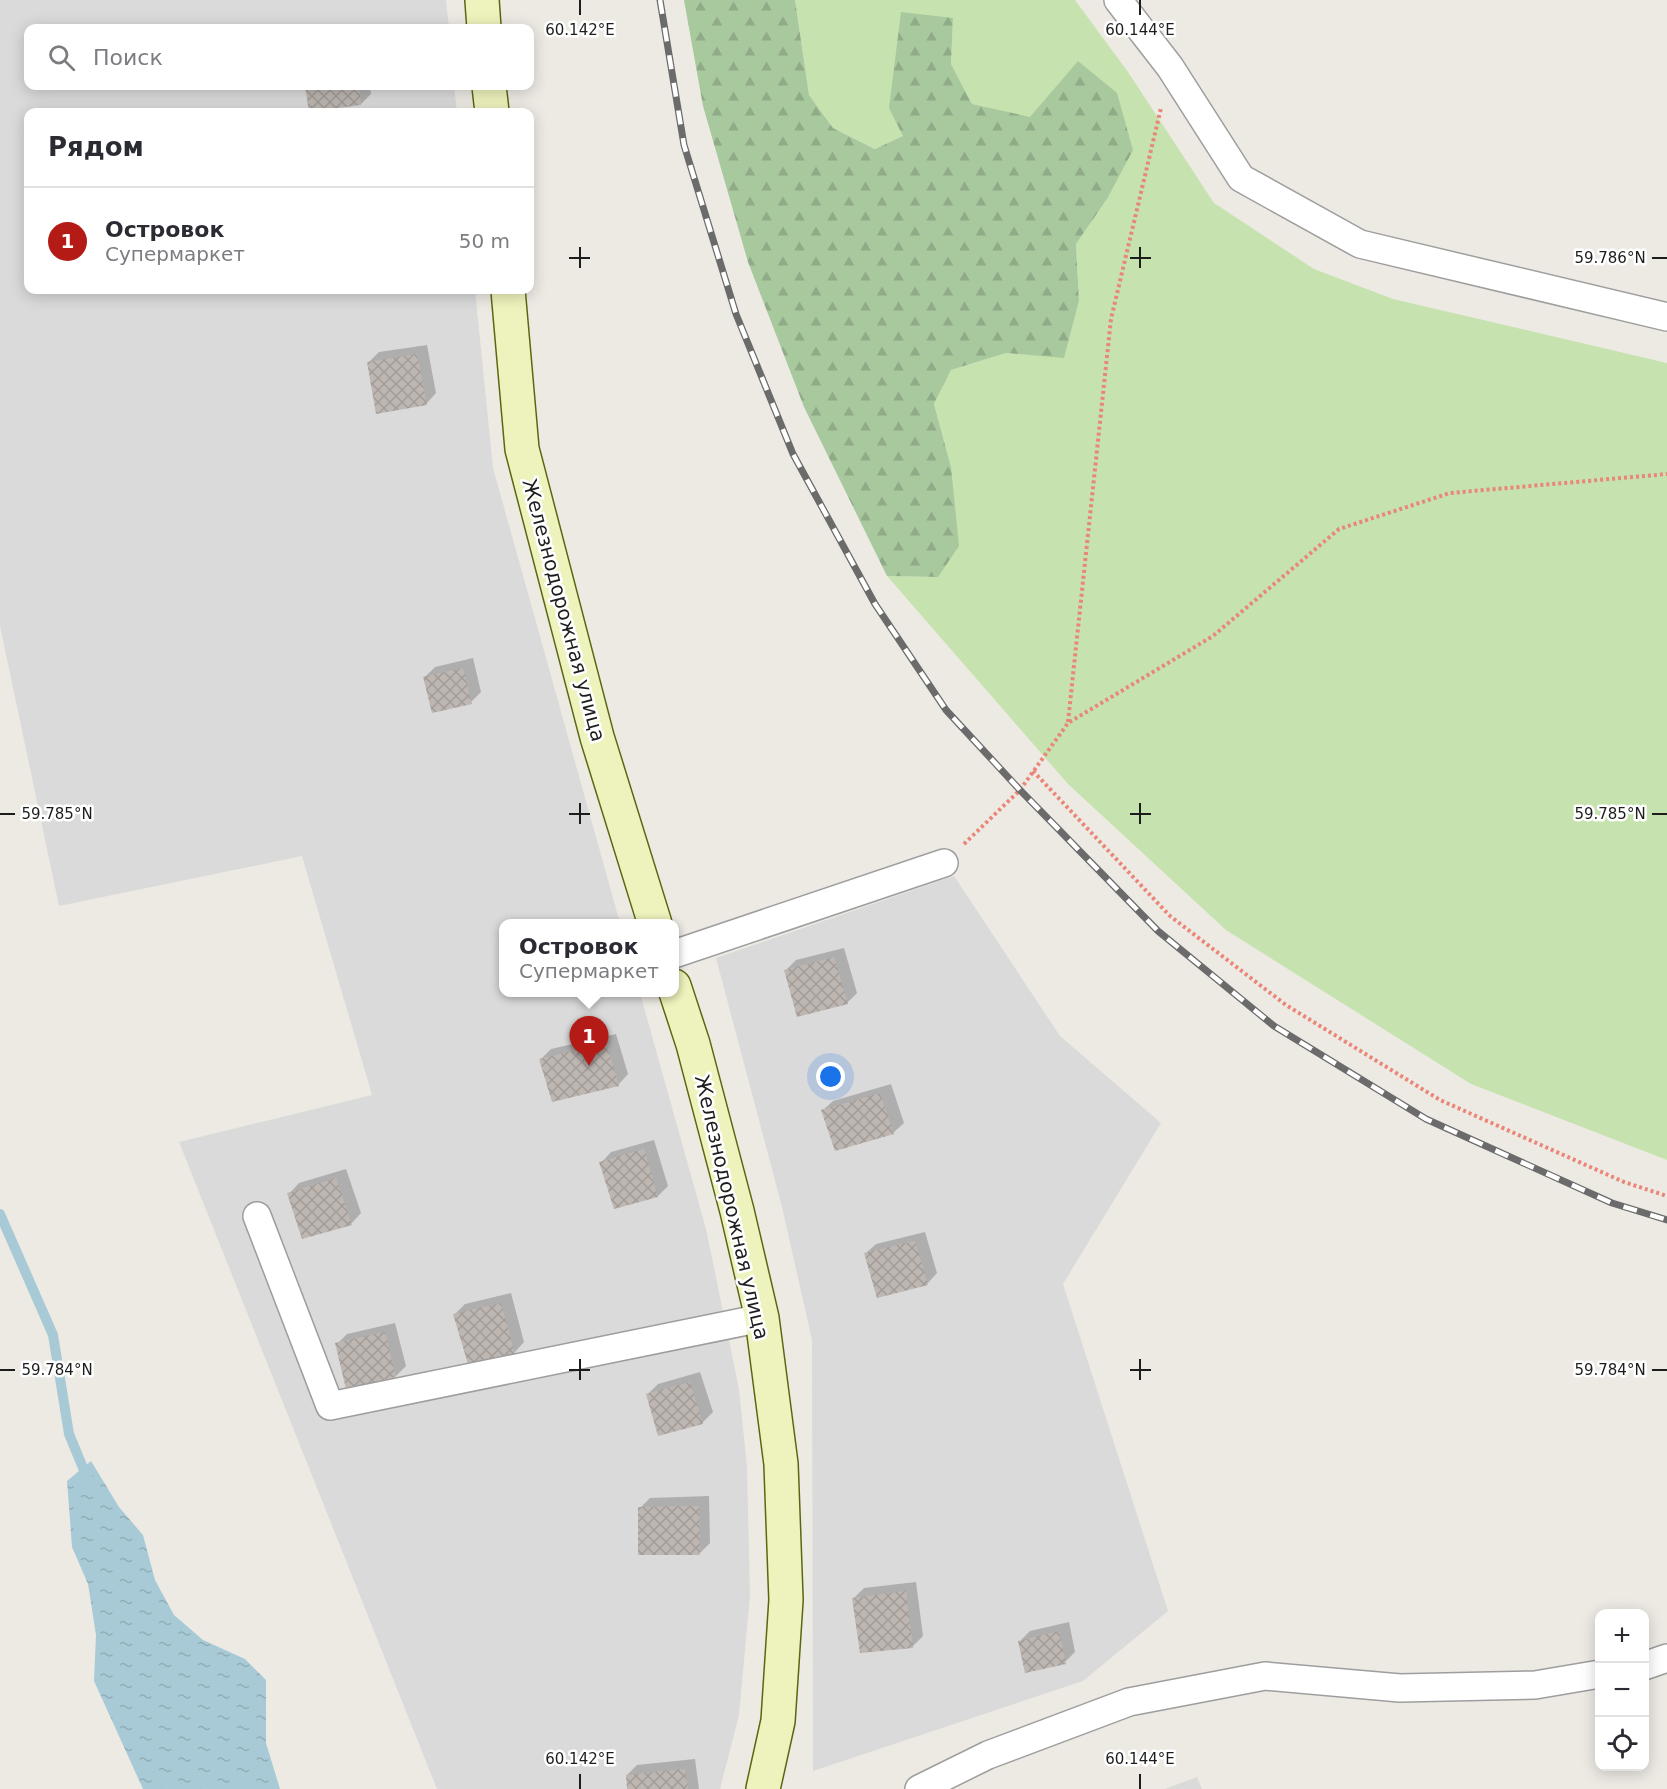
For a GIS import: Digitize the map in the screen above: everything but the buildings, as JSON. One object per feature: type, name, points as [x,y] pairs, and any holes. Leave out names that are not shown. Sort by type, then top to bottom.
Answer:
[{"type":"main road","points":[[482,0],[484,24]]},
{"type":"main road","points":[[489,90],[492,108]]},
{"type":"main road","name":"Железнодорожная улица","points":[[508,294],[522,449],[597,737],[653,919]]},
{"type":"main road","name":"Железнодорожная улица","points":[[678,997],[737,1210],[762,1318],[781,1464],[786,1600],[778,1722],[763,1789]]},
{"type":"street","points":[[1118,0],[1170,68],[1241,178],[1360,244],[1667,317]]},
{"type":"street","points":[[679,953],[944,863]]},
{"type":"street","points":[[257,1216],[330,1406],[762,1318]]},
{"type":"street","points":[[1649,1664],[1667,1658]]},
{"type":"street","points":[[919,1789],[988,1755],[1129,1702],[1265,1676],[1400,1688],[1535,1685],[1595,1675]]},
{"type":"path","points":[[1068,723],[1111,319],[1170,68]]},
{"type":"path","points":[[944,863],[1020,790],[1068,723],[1213,636],[1339,530],[1450,493],[1667,474]]},
{"type":"path","points":[[1033,771],[1170,916],[1286,1005],[1440,1100],[1624,1182],[1667,1196]]},
{"type":"shaded area","points":[[0,0],[446,0],[449,24],[24,24],[24,90],[454,90],[457,108],[24,108],[24,294],[475,294],[493,468],[619,919],[499,919],[499,997],[641,997],[706,1229],[739,1389],[747,1467],[750,1595],[739,1715],[720,1789],[437,1789],[179,1142],[372,1095],[302,856],[59,906],[0,626]]},
{"type":"shaded area","points":[[954,876],[1060,1036],[1161,1123],[1063,1284],[1168,1611],[1083,1681],[813,1771],[812,1340],[782,1207],[716,958]]},
{"type":"shaded area","points":[[1197,1777],[1202,1789],[1165,1789]]},
{"type":"green space","points":[[684,0],[795,0],[809,95],[833,128],[875,149],[903,136],[889,108],[901,12],[953,18],[951,64],[972,104],[1030,117],[1078,61],[1117,93],[1133,150],[1107,199],[1076,244],[1079,301],[1064,358],[1006,353],[951,370],[934,404],[951,467],[959,546],[938,577],[887,576],[804,407],[748,262],[703,106]]},
{"type":"green space","points":[[795,0],[1075,0],[1128,72],[1214,203],[1314,269],[1393,299],[1667,363],[1667,1160],[1471,1084],[1226,930],[1068,784],[887,576],[938,577],[951,467],[934,404],[951,370],[1006,353],[1064,357],[1079,301],[1076,244],[1107,199],[1079,62],[1030,118],[972,104],[951,64],[953,18],[903,136],[876,149],[833,128],[809,95]]},
{"type":"water","points":[[91,1461],[119,1507],[143,1535],[155,1580],[174,1615],[203,1640],[245,1659],[266,1680],[266,1743],[280,1789],[143,1789],[94,1681],[96,1635],[88,1584],[72,1547],[67,1481]]},
{"type":"waterway","points":[[0,1214],[53,1335],[69,1434],[88,1480]]},
{"type":"railway","points":[[660,0],[684,145],[736,314],[793,454],[875,604],[946,710],[1020,790],[1158,931],[1274,1026],[1426,1119],[1612,1203],[1667,1220]]},
{"type":"place","name":"Островок","points":[[589,1066]]}]
